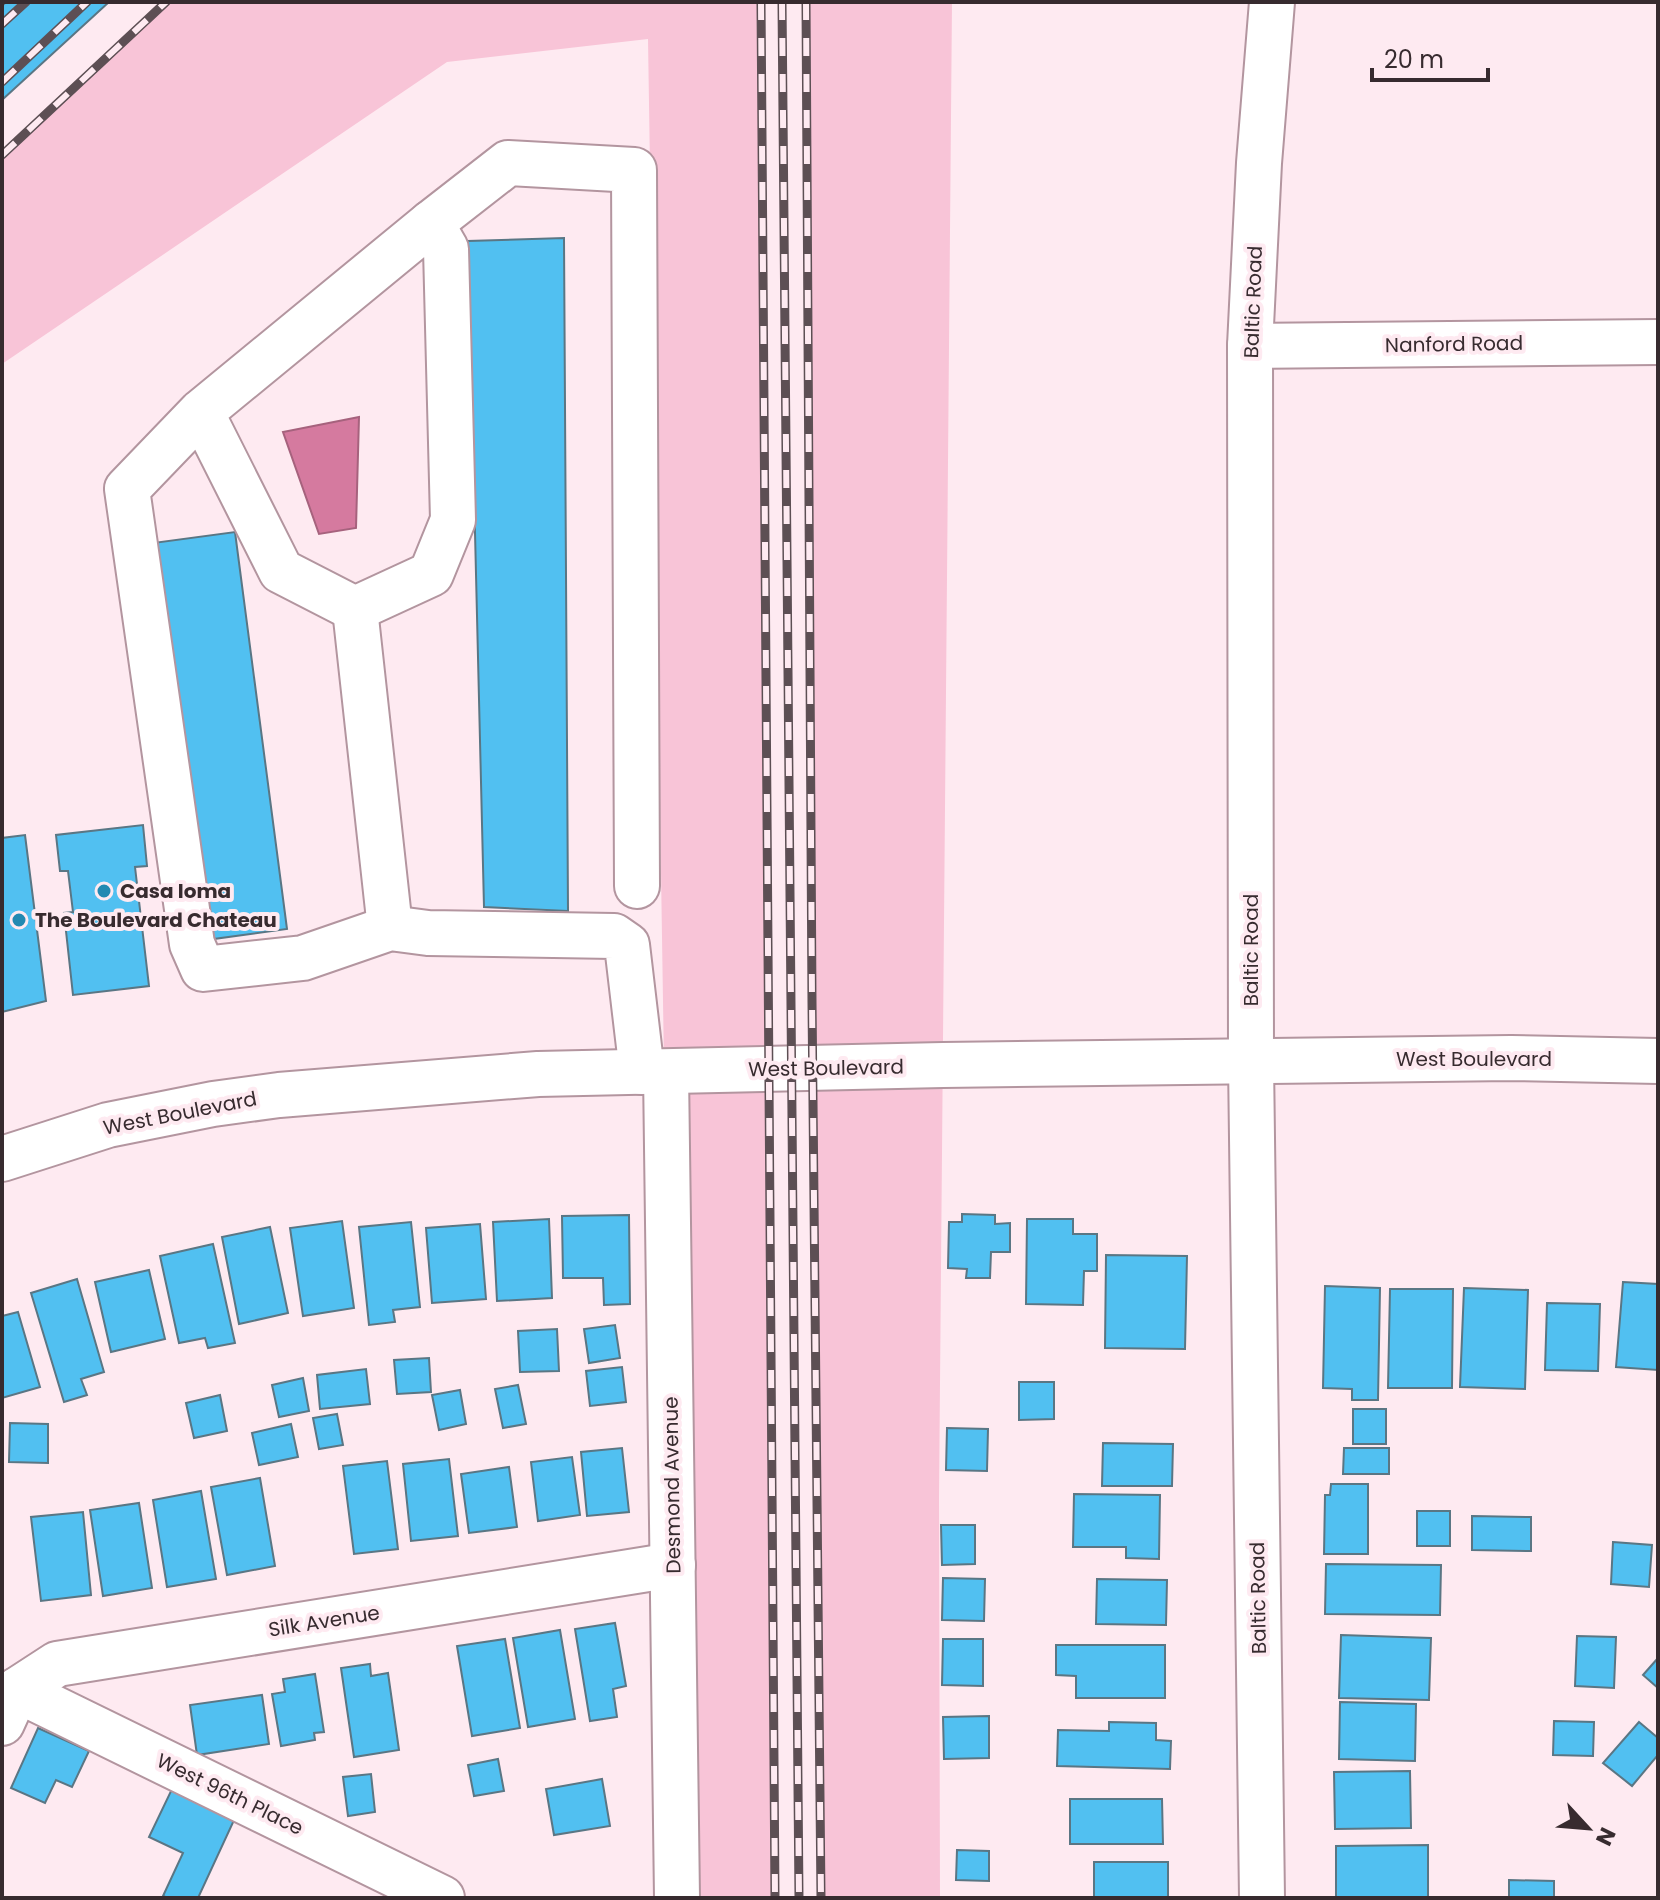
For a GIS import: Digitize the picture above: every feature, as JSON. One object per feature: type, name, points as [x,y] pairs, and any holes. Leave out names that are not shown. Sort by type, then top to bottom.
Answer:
[{"type":"street","name":"Baltic Road","points":[[1262,1898],[1251,1062],[1250,346],[1259,163],[1272,2]]},
{"type":"street","points":[[355,609],[390,928],[303,958],[203,969],[192,944],[127,489],[201,412],[508,163],[634,170],[637,886]]},
{"type":"street","points":[[355,609],[431,574],[453,520],[446,249],[431,223]]},
{"type":"street","name":"Nanford Road","points":[[1250,346],[1658,342]]},
{"type":"street","points":[[201,412],[281,571],[355,609]]},
{"type":"street","name":"Desmond Avenue","points":[[390,928],[428,933],[614,936],[627,945],[654,1072],[673,1565],[677,1898]]},
{"type":"street","name":"West Boulevard","points":[[2,1159],[121,1122],[236,1101],[538,1074],[1511,1058],[1658,1061]]},
{"type":"street","name":"Silk Avenue","points":[[9,1706],[57,1664],[673,1565]]},
{"type":"street","name":"West 96th Place","points":[[9,1706],[442,1898]]},
{"type":"shaded area","points":[[166,2],[761,2],[775,1898],[677,1898],[648,39],[447,62],[2,364],[2,155]]},
{"type":"shaded area","points":[[806,2],[952,2],[939,1499],[940,1898],[821,1898]]},
{"type":"shaded area","points":[[359,417],[356,528],[319,534],[283,432]]},
{"type":"building","points":[[6,2],[109,2],[2,100],[2,6]]},
{"type":"building","points":[[564,238],[568,911],[484,907],[468,241]]},
{"type":"building","points":[[235,532],[287,929],[206,940],[153,543]]},
{"type":"building","name":"Casa Ioma","points":[[143,825],[147,866],[135,867],[149,986],[73,995],[64,913],[73,912],[68,871],[60,871],[56,835]]},
{"type":"building","name":"The Boulevard Chateau","points":[[25,835],[46,1001],[2,1012],[2,838]]},
{"type":"building","points":[[962,1214],[995,1215],[995,1224],[1010,1223],[1010,1252],[991,1252],[990,1278],[966,1278],[967,1269],[948,1268],[949,1222],[962,1222]]},
{"type":"building","points":[[629,1215],[630,1304],[604,1305],[603,1278],[563,1278],[562,1216]]},
{"type":"building","points":[[549,1219],[552,1298],[497,1301],[493,1222]]},
{"type":"building","points":[[1027,1219],[1073,1219],[1073,1234],[1097,1234],[1097,1271],[1084,1271],[1083,1305],[1026,1304]]},
{"type":"building","points":[[342,1221],[354,1308],[303,1316],[290,1228]]},
{"type":"building","points":[[411,1222],[420,1307],[393,1310],[395,1322],[369,1325],[359,1227]]},
{"type":"building","points":[[480,1224],[486,1299],[432,1303],[426,1228]]},
{"type":"building","points":[[270,1227],[288,1313],[239,1324],[222,1237]]},
{"type":"building","points":[[213,1244],[235,1343],[208,1348],[205,1338],[179,1343],[160,1256]]},
{"type":"building","points":[[1106,1255],[1187,1256],[1185,1349],[1105,1348]]},
{"type":"building","points":[[149,1270],[165,1339],[111,1352],[95,1282]]},
{"type":"building","points":[[77,1279],[104,1372],[81,1379],[87,1395],[64,1402],[31,1293]]},
{"type":"building","points":[[1623,1282],[1658,1284],[1658,1370],[1616,1367]]},
{"type":"building","points":[[1325,1286],[1380,1288],[1378,1400],[1352,1400],[1352,1389],[1323,1388]]},
{"type":"building","points":[[1464,1288],[1528,1290],[1525,1389],[1460,1387]]},
{"type":"building","points":[[1390,1289],[1453,1289],[1452,1388],[1388,1388]]},
{"type":"building","points":[[1547,1303],[1600,1304],[1598,1371],[1545,1370]]},
{"type":"building","points":[[18,1312],[40,1387],[2,1398],[2,1316]]},
{"type":"building","points":[[615,1325],[620,1358],[589,1363],[584,1329]]},
{"type":"building","points":[[557,1329],[559,1371],[520,1372],[518,1331]]},
{"type":"building","points":[[429,1358],[431,1392],[397,1394],[394,1360]]},
{"type":"building","points":[[622,1367],[626,1402],[590,1406],[586,1371]]},
{"type":"building","points":[[366,1369],[370,1404],[320,1409],[317,1375]]},
{"type":"building","points":[[303,1378],[309,1411],[279,1417],[272,1385]]},
{"type":"building","points":[[1019,1382],[1054,1382],[1054,1419],[1019,1420]]},
{"type":"building","points":[[518,1385],[526,1424],[503,1428],[495,1389]]},
{"type":"building","points":[[460,1390],[466,1424],[439,1430],[432,1395]]},
{"type":"building","points":[[220,1395],[227,1431],[194,1438],[186,1403]]},
{"type":"building","points":[[1353,1409],[1386,1409],[1386,1444],[1353,1444]]},
{"type":"building","points":[[337,1414],[343,1445],[319,1449],[313,1418]]},
{"type":"building","points":[[10,1423],[48,1424],[48,1463],[9,1462]]},
{"type":"building","points":[[291,1424],[298,1457],[259,1465],[252,1433]]},
{"type":"building","points":[[947,1428],[988,1429],[987,1471],[946,1470]]},
{"type":"building","points":[[1103,1443],[1173,1444],[1172,1486],[1102,1486]]},
{"type":"building","points":[[622,1448],[629,1512],[587,1516],[581,1452]]},
{"type":"building","points":[[1344,1448],[1389,1448],[1389,1474],[1343,1474]]},
{"type":"building","points":[[572,1457],[580,1515],[538,1521],[531,1462]]},
{"type":"building","points":[[449,1459],[458,1536],[411,1541],[403,1464]]},
{"type":"building","points":[[387,1461],[398,1549],[354,1554],[343,1466]]},
{"type":"building","points":[[509,1467],[517,1527],[469,1533],[461,1474]]},
{"type":"building","points":[[260,1478],[275,1566],[227,1575],[211,1487]]},
{"type":"building","points":[[1331,1484],[1368,1484],[1368,1554],[1324,1554],[1325,1495],[1330,1495]]},
{"type":"building","points":[[201,1491],[216,1579],[167,1587],[153,1500]]},
{"type":"building","points":[[1074,1494],[1160,1495],[1159,1559],[1126,1558],[1126,1547],[1073,1547]]},
{"type":"building","points":[[139,1503],[152,1588],[103,1596],[90,1510]]},
{"type":"building","points":[[1417,1511],[1450,1511],[1450,1546],[1417,1546]]},
{"type":"building","points":[[83,1512],[91,1595],[41,1601],[31,1517]]},
{"type":"building","points":[[1472,1516],[1531,1517],[1531,1551],[1472,1550]]},
{"type":"building","points":[[941,1525],[975,1525],[975,1564],[942,1565]]},
{"type":"building","points":[[1613,1542],[1652,1545],[1649,1587],[1611,1584]]},
{"type":"building","points":[[1326,1564],[1441,1565],[1440,1615],[1325,1614]]},
{"type":"building","points":[[943,1578],[985,1579],[984,1621],[942,1620]]},
{"type":"building","points":[[1097,1579],[1167,1580],[1166,1625],[1096,1624]]},
{"type":"building","points":[[615,1623],[626,1686],[613,1689],[617,1717],[590,1721],[575,1629]]},
{"type":"building","points":[[560,1630],[575,1719],[528,1727],[513,1638]]},
{"type":"building","points":[[1341,1635],[1431,1638],[1429,1700],[1339,1698]]},
{"type":"building","points":[[1577,1636],[1616,1637],[1614,1688],[1575,1686]]},
{"type":"building","points":[[505,1639],[520,1728],[472,1736],[457,1646]]},
{"type":"building","points":[[943,1639],[983,1639],[983,1686],[942,1685]]},
{"type":"building","points":[[1056,1645],[1165,1645],[1165,1698],[1076,1698],[1076,1676],[1056,1675]]},
{"type":"building","points":[[1658,1658],[1658,1688],[1643,1675]]},
{"type":"building","points":[[370,1664],[371,1676],[388,1673],[399,1750],[354,1757],[341,1668]]},
{"type":"building","points":[[315,1674],[324,1732],[314,1733],[315,1740],[281,1746],[272,1694],[285,1692],[283,1679]]},
{"type":"building","points":[[262,1695],[269,1744],[197,1755],[190,1705]]},
{"type":"building","points":[[1340,1702],[1416,1704],[1415,1761],[1339,1759]]},
{"type":"building","points":[[989,1716],[989,1758],[944,1759],[943,1717]]},
{"type":"building","points":[[1554,1721],[1594,1722],[1593,1756],[1553,1755]]},
{"type":"building","points":[[1109,1722],[1156,1723],[1156,1740],[1171,1741],[1170,1769],[1057,1766],[1058,1730],[1109,1731]]},
{"type":"building","points":[[1639,1722],[1658,1738],[1658,1755],[1632,1786],[1603,1763]]},
{"type":"building","points":[[38,1728],[89,1751],[72,1787],[56,1780],[45,1803],[11,1788]]},
{"type":"building","points":[[498,1759],[504,1791],[474,1796],[468,1765]]},
{"type":"building","points":[[1410,1771],[1411,1828],[1335,1829],[1334,1772]]},
{"type":"building","points":[[371,1774],[375,1812],[348,1816],[343,1777]]},
{"type":"building","points":[[602,1779],[610,1826],[554,1835],[546,1789]]},
{"type":"building","points":[[172,1789],[235,1818],[198,1898],[163,1896],[183,1853],[149,1837]]},
{"type":"building","points":[[1070,1799],[1162,1799],[1163,1844],[1070,1844]]},
{"type":"building","points":[[1428,1845],[1428,1897],[1336,1898],[1336,1846]]},
{"type":"building","points":[[957,1850],[989,1851],[989,1881],[956,1880]]},
{"type":"building","points":[[1094,1862],[1168,1862],[1168,1898],[1094,1898]]},
{"type":"building","points":[[1509,1880],[1554,1881],[1554,1898],[1509,1898]]},
{"type":"railway","points":[[2,24],[26,2]]},
{"type":"railway","points":[[2,82],[87,2]]},
{"type":"railway","points":[[2,155],[166,2]]},
{"type":"railway","points":[[761,2],[775,1898]]},
{"type":"railway","points":[[782,2],[799,1898]]},
{"type":"railway","points":[[806,2],[821,1898]]},
{"type":"place","name":"Casa Ioma","points":[[104,891]]},
{"type":"place","name":"The Boulevard Chateau","points":[[19,920]]}]
